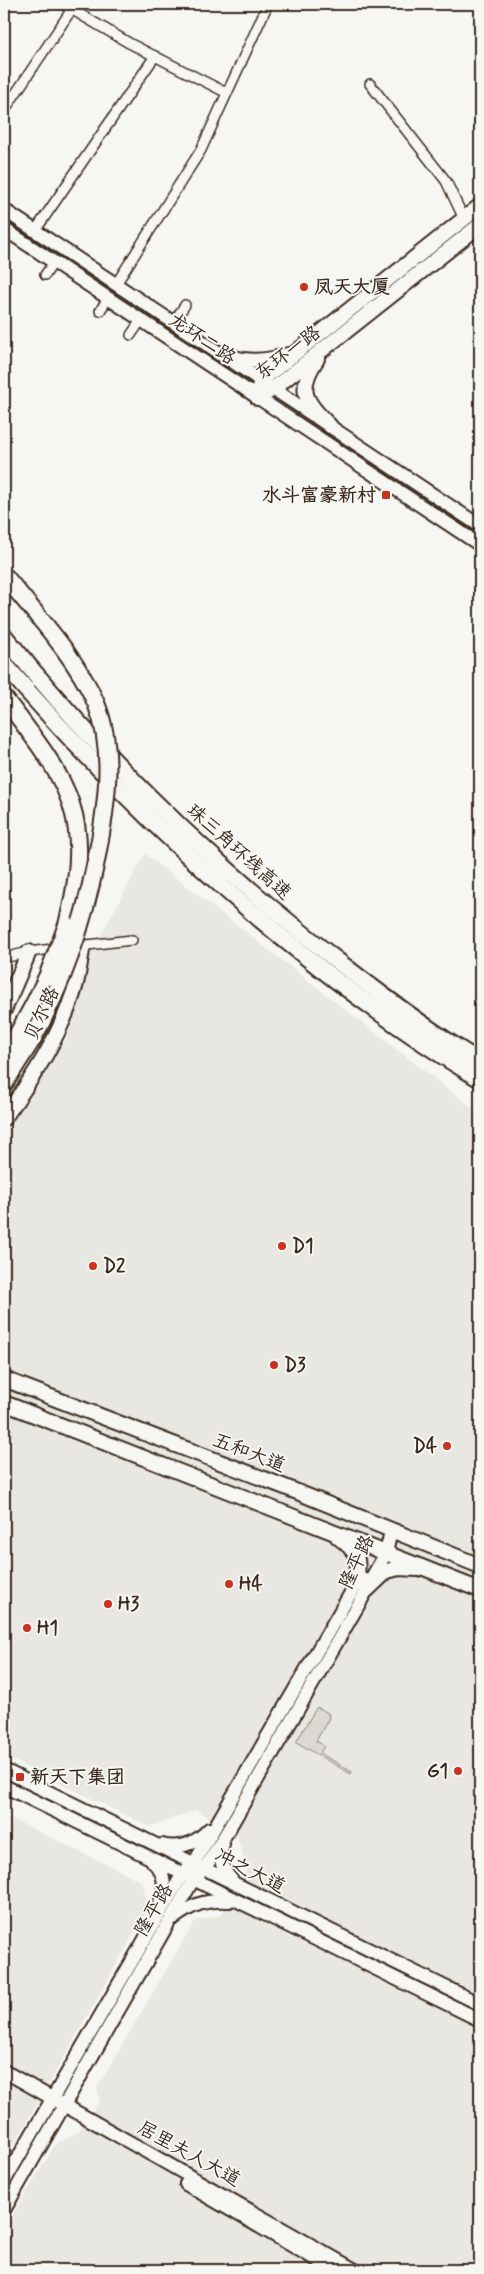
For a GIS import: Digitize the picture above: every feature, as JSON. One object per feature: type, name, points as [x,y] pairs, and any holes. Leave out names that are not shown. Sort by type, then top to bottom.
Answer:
[{"type":"highway","points":[[4,575],[61,646],[85,681],[96,704],[108,760],[108,788],[97,859],[80,930],[50,1009],[4,1084]]},
{"type":"highway","name":"珠三角环线高速","points":[[4,636],[38,677],[140,789],[240,882],[299,932],[373,988],[480,1062]]},
{"type":"highway","name":"珠三角环线高速","points":[[4,664],[85,755],[175,843],[230,892],[376,1010],[480,1079]]},
{"type":"highway","points":[[4,698],[54,767],[66,790],[75,815],[79,846],[78,872],[67,925],[47,977],[4,1059]]},
{"type":"main road","name":"东环一路","points":[[258,398],[260,380],[480,206]]},
{"type":"main road","name":"龙环二路","points":[[4,210],[480,526]]},
{"type":"main road","name":"东环一路","points":[[258,398],[273,389],[480,225]]},
{"type":"main road","name":"龙环二路","points":[[4,228],[480,545]]},
{"type":"main road","points":[[328,346],[307,374],[304,394],[311,406],[330,426]]},
{"type":"main road","points":[[219,353],[236,359],[255,362],[272,360],[300,349]]},
{"type":"main road","name":"贝尔路","points":[[4,1118],[58,1032],[75,987],[83,946]]},
{"type":"main road","name":"贝尔路","points":[[4,1010],[29,952]]},
{"type":"main road","name":"五和大道","points":[[4,1379],[285,1487],[480,1566]]},
{"type":"main road","points":[[4,1403],[480,1590]]},
{"type":"main road","points":[[327,1530],[345,1543],[356,1557],[361,1587],[393,1569],[438,1572]]},
{"type":"main road","name":"隆平路","points":[[4,2182],[157,1918],[187,1877],[227,1832],[361,1587],[360,1580],[382,1551],[391,1531]]},
{"type":"main road","name":"隆平路","points":[[199,1865],[221,1817],[361,1587]]},
{"type":"main road","name":"冲之大道","points":[[4,1770],[199,1865],[244,1890],[480,2004]]},
{"type":"main road","name":"冲之大道","points":[[4,1786],[480,2020]]},
{"type":"main road","points":[[144,1839],[166,1846],[191,1844],[203,1836],[221,1817]]},
{"type":"main road","points":[[227,1832],[220,1852],[221,1862],[230,1878],[244,1890]]},
{"type":"main road","points":[[138,1853],[155,1864],[162,1873],[165,1884],[157,1918]]},
{"type":"main road","name":"隆平路","points":[[4,2210],[170,1920],[187,1877]]},
{"type":"main road","points":[[170,1920],[186,1909],[205,1901],[237,1902]]},
{"type":"main road","name":"居里夫人大道","points":[[4,2071],[50,2102],[334,2270]]},
{"type":"main road","name":"居里夫人大道","points":[[4,2080],[50,2102]]},
{"type":"main road","name":"居里夫人大道","points":[[62,2109],[355,2270]]},
{"type":"street","points":[[116,284],[201,150],[268,4]]},
{"type":"street","points":[[4,111],[70,6],[155,56],[227,93]]},
{"type":"street","points":[[35,231],[155,56]]},
{"type":"street","points":[[370,84],[446,181],[464,219]]},
{"type":"street","points":[[45,275],[54,262]]},
{"type":"street","points":[[100,310],[108,298]]},
{"type":"street","points":[[173,323],[185,305]]},
{"type":"street","points":[[131,335],[141,320]]},
{"type":"street","points":[[4,958],[29,952],[132,940]]},
{"type":"shaded area","points":[[4,217],[240,374],[237,377],[4,221]]},
{"type":"shaded area","points":[[286,404],[480,533],[480,537],[284,407]]},
{"type":"shaded area","points":[[145,854],[480,1114],[480,2270],[4,2270],[4,2230],[55,2145],[79,2131],[100,2101],[97,2088],[195,1921],[221,1915],[247,1870],[237,1835],[196,1810],[150,1827],[4,1756],[4,1133],[67,1038],[89,957]]},
{"type":"shaded area","points":[[317,1707],[328,1713],[329,1718],[316,1741],[324,1746],[320,1753],[352,1772],[351,1774],[296,1742]]},
{"type":"shaded area","points":[[4,1815],[143,1882],[147,1911],[4,2162]]},
{"type":"place","name":"凤天大厦","points":[[304,287]]},
{"type":"place","name":"水斗富豪新村","points":[[386,495]]},
{"type":"place","name":"D1","points":[[282,1246]]},
{"type":"place","name":"D2","points":[[93,1266]]},
{"type":"place","name":"D3","points":[[274,1365]]},
{"type":"place","name":"D4","points":[[447,1446]]},
{"type":"place","name":"H4","points":[[229,1584]]},
{"type":"place","name":"H3","points":[[108,1604]]},
{"type":"place","name":"H1","points":[[27,1628]]},
{"type":"place","name":"G1","points":[[458,1771]]},
{"type":"place","name":"新天下集团","points":[[20,1777]]}]
